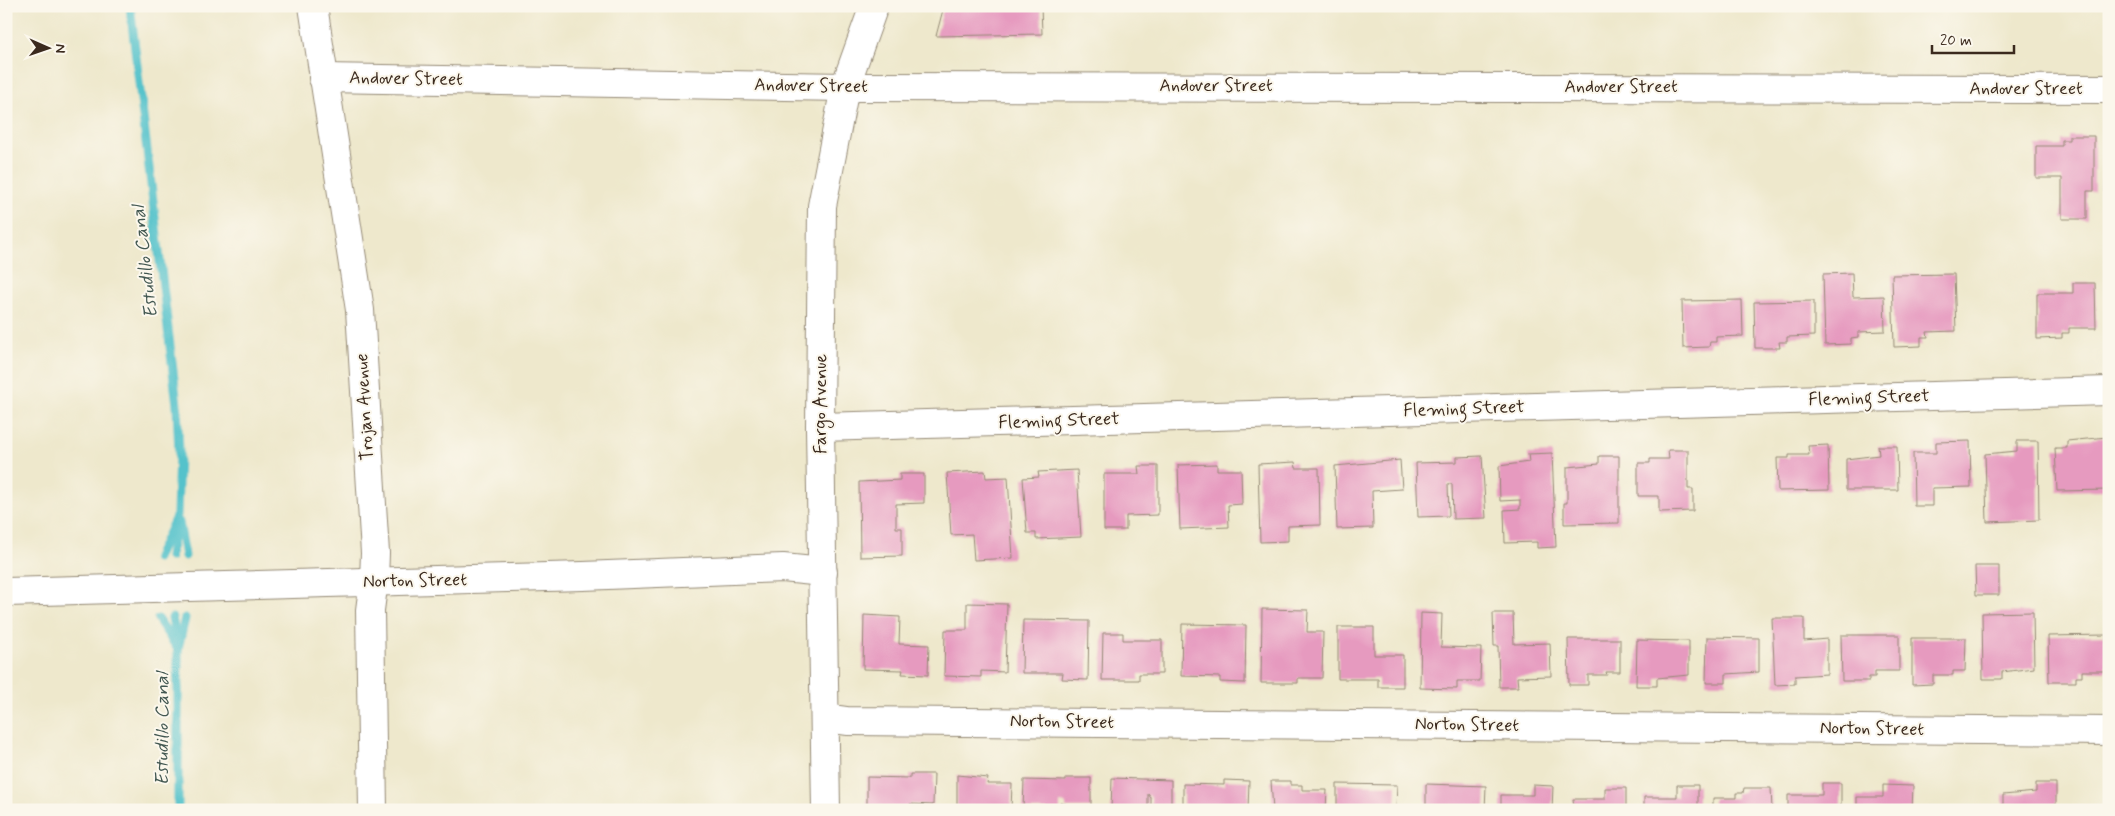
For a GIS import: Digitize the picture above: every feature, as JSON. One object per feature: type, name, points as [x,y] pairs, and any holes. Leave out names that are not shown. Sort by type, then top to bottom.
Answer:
[{"type":"street","name":"Trojan Avenue","points":[[313,6],[360,310],[375,553],[370,610],[373,810]]},
{"type":"street","name":"Fargo Avenue","points":[[826,810],[820,428],[822,206],[845,87],[874,6]]},
{"type":"street","name":"Andover Street","points":[[323,78],[845,87],[2109,89]]},
{"type":"street","name":"Fleming Street","points":[[820,428],[2109,391]]},
{"type":"street","name":"Norton Street","points":[[6,592],[374,580],[429,581],[783,568],[823,572]]},
{"type":"street","name":"Norton Street","points":[[826,718],[847,721],[2109,731]]},
{"type":"building","points":[[944,6],[1041,6],[1042,34],[936,36]]},
{"type":"building","points":[[2069,136],[2094,136],[2094,191],[2087,191],[2087,219],[2062,219],[2062,178],[2036,178],[2036,146],[2062,146],[2062,140],[2069,140]]},
{"type":"building","points":[[2106,148],[2109,148],[2109,205],[2105,205]]},
{"type":"building","points":[[1852,273],[1853,297],[1884,296],[1885,331],[1858,332],[1858,337],[1851,338],[1851,344],[1825,345],[1823,274]]},
{"type":"building","points":[[1954,274],[1956,331],[1927,332],[1928,337],[1921,337],[1921,346],[1894,347],[1892,275]]},
{"type":"building","points":[[2107,276],[2109,276],[2109,292],[2107,292]]},
{"type":"building","points":[[2073,283],[2095,283],[2096,328],[2069,328],[2069,333],[2062,333],[2062,338],[2037,339],[2037,293],[2073,293]]},
{"type":"building","points":[[1742,300],[1743,336],[1716,337],[1716,342],[1710,342],[1709,347],[1683,348],[1682,301]]},
{"type":"building","points":[[1814,301],[1814,336],[1787,337],[1787,342],[1779,342],[1780,348],[1755,348],[1754,302]]},
{"type":"building","points":[[2107,437],[2109,490],[2057,491],[2055,448],[2067,448],[2067,441]]},
{"type":"building","points":[[1970,441],[1971,487],[1932,488],[1932,506],[1914,506],[1913,453],[1936,453],[1936,442]]},
{"type":"building","points":[[2017,441],[2038,441],[2039,520],[1987,522],[1985,454],[2017,451]]},
{"type":"building","points":[[1828,445],[1829,490],[1778,491],[1777,458],[1789,458],[1789,455],[1809,455],[1808,446]]},
{"type":"building","points":[[1878,446],[1897,446],[1898,490],[1846,490],[1846,459],[1879,455]]},
{"type":"building","points":[[1668,450],[1688,450],[1688,489],[1693,489],[1693,511],[1659,512],[1659,496],[1638,496],[1638,463],[1650,463],[1650,459],[1669,459]]},
{"type":"building","points":[[1552,453],[1556,547],[1537,548],[1537,542],[1505,543],[1504,510],[1520,509],[1520,500],[1500,501],[1499,466],[1529,462],[1528,454]]},
{"type":"building","points":[[1482,456],[1486,518],[1453,519],[1452,484],[1448,484],[1449,516],[1418,517],[1416,463],[1457,462],[1457,457]]},
{"type":"building","points":[[1599,456],[1619,456],[1619,523],[1564,524],[1564,503],[1567,503],[1567,467],[1599,464]]},
{"type":"building","points":[[1400,460],[1402,489],[1372,491],[1373,528],[1337,529],[1335,466]]},
{"type":"building","points":[[1295,462],[1296,468],[1319,468],[1320,525],[1288,526],[1288,541],[1260,542],[1258,464]]},
{"type":"building","points":[[1217,464],[1217,470],[1241,470],[1242,504],[1228,505],[1229,527],[1180,529],[1178,465]]},
{"type":"building","points":[[1138,466],[1158,466],[1158,515],[1126,516],[1126,530],[1104,530],[1104,474],[1139,474]]},
{"type":"building","points":[[1077,470],[1081,537],[1036,539],[1036,533],[1027,533],[1023,478],[1039,477],[1038,472]]},
{"type":"building","points":[[985,471],[986,478],[1008,477],[1013,558],[974,560],[972,534],[951,535],[947,473]]},
{"type":"building","points":[[900,474],[924,474],[924,503],[896,504],[896,528],[902,528],[902,556],[860,557],[859,482],[900,480]]},
{"type":"building","points":[[1975,566],[1999,566],[1999,595],[1976,595]]},
{"type":"building","points":[[967,603],[1007,604],[1005,672],[981,671],[981,677],[944,676],[945,630],[967,630]]},
{"type":"building","points":[[1262,609],[1308,610],[1307,632],[1323,632],[1322,678],[1298,678],[1298,683],[1261,683]]},
{"type":"building","points":[[2033,612],[2034,668],[2002,672],[2002,679],[1983,679],[1982,613]]},
{"type":"building","points":[[1421,613],[1442,614],[1441,647],[1481,648],[1480,681],[1457,681],[1457,689],[1420,688]]},
{"type":"building","points":[[1493,613],[1513,613],[1514,644],[1550,643],[1551,676],[1517,677],[1518,687],[1499,687],[1498,646],[1494,646]]},
{"type":"building","points":[[864,615],[900,617],[899,644],[929,645],[928,675],[902,674],[903,670],[863,669]]},
{"type":"building","points":[[1772,618],[1804,618],[1804,641],[1827,639],[1827,674],[1795,676],[1795,684],[1775,685]]},
{"type":"building","points":[[1023,620],[1089,621],[1088,680],[1062,679],[1063,673],[1022,673]]},
{"type":"building","points":[[1182,624],[1246,625],[1245,683],[1220,682],[1220,677],[1181,676]]},
{"type":"building","points":[[1338,627],[1374,627],[1374,655],[1403,655],[1403,687],[1378,687],[1378,679],[1338,679]]},
{"type":"building","points":[[1103,633],[1123,633],[1123,640],[1162,640],[1162,674],[1139,674],[1139,680],[1102,680]]},
{"type":"building","points":[[1841,635],[1899,635],[1899,671],[1875,671],[1875,677],[1869,677],[1869,681],[1842,681]]},
{"type":"building","points":[[2106,635],[2106,671],[2082,671],[2082,677],[2076,677],[2076,682],[2049,682],[2048,636]]},
{"type":"building","points":[[1707,637],[1759,638],[1759,672],[1726,674],[1726,683],[1706,683]]},
{"type":"building","points":[[1912,638],[1966,638],[1965,671],[1953,671],[1953,675],[1933,675],[1933,684],[1912,685]]},
{"type":"building","points":[[1568,639],[1620,639],[1620,672],[1606,672],[1607,675],[1588,675],[1588,685],[1569,685]]},
{"type":"building","points":[[1637,640],[1689,641],[1689,675],[1657,678],[1657,686],[1636,686]]},
{"type":"building","points":[[910,774],[934,774],[933,805],[910,804],[910,808],[903,808],[903,810],[867,810],[867,777],[910,778]]},
{"type":"building","points":[[957,775],[988,778],[987,784],[1012,784],[1011,810],[957,810]]},
{"type":"building","points":[[1066,778],[1091,778],[1091,808],[1066,808],[1066,804],[1060,803],[1060,810],[1023,810],[1024,780],[1066,781]]},
{"type":"building","points":[[1112,778],[1171,780],[1171,808],[1151,808],[1151,798],[1148,794],[1148,810],[1111,810]]},
{"type":"building","points":[[1224,780],[1249,781],[1248,810],[1218,807],[1218,810],[1183,810],[1183,784],[1224,785]]},
{"type":"building","points":[[1271,781],[1291,781],[1291,785],[1302,785],[1302,790],[1327,790],[1326,810],[1273,810]]},
{"type":"building","points":[[1822,783],[1841,783],[1841,810],[1788,810],[1788,795],[1822,795]]},
{"type":"building","points":[[2036,783],[2056,783],[2056,810],[2003,810],[2003,795],[2036,792]]},
{"type":"building","points":[[1337,784],[1397,785],[1396,810],[1337,810]]},
{"type":"building","points":[[1426,784],[1486,786],[1485,810],[1426,810]]},
{"type":"building","points":[[1533,785],[1553,786],[1552,810],[1501,810],[1501,795],[1533,795]]},
{"type":"building","points":[[1677,785],[1698,785],[1698,810],[1644,810],[1644,797],[1677,797]]},
{"type":"building","points":[[1883,785],[1913,786],[1912,810],[1857,810],[1857,797],[1883,797]]},
{"type":"building","points":[[1605,788],[1626,788],[1626,810],[1574,810],[1573,799],[1605,799]]},
{"type":"building","points":[[1744,788],[1771,788],[1772,810],[1713,810],[1713,798],[1736,798],[1736,793],[1743,793]]},
{"type":"waterway","name":"Estudillo Canal","points":[[130,6],[177,405],[179,453],[177,515],[157,558]]},
{"type":"waterway","name":"Estudillo Canal","points":[[179,522],[185,556]]},
{"type":"waterway","name":"Estudillo Canal","points":[[170,557],[175,528]]},
{"type":"waterway","name":"Estudillo Canal","points":[[172,618],[177,643]]},
{"type":"waterway","name":"Estudillo Canal","points":[[178,649],[185,618]]},
{"type":"waterway","name":"Estudillo Canal","points":[[158,619],[178,649],[178,810]]}]
